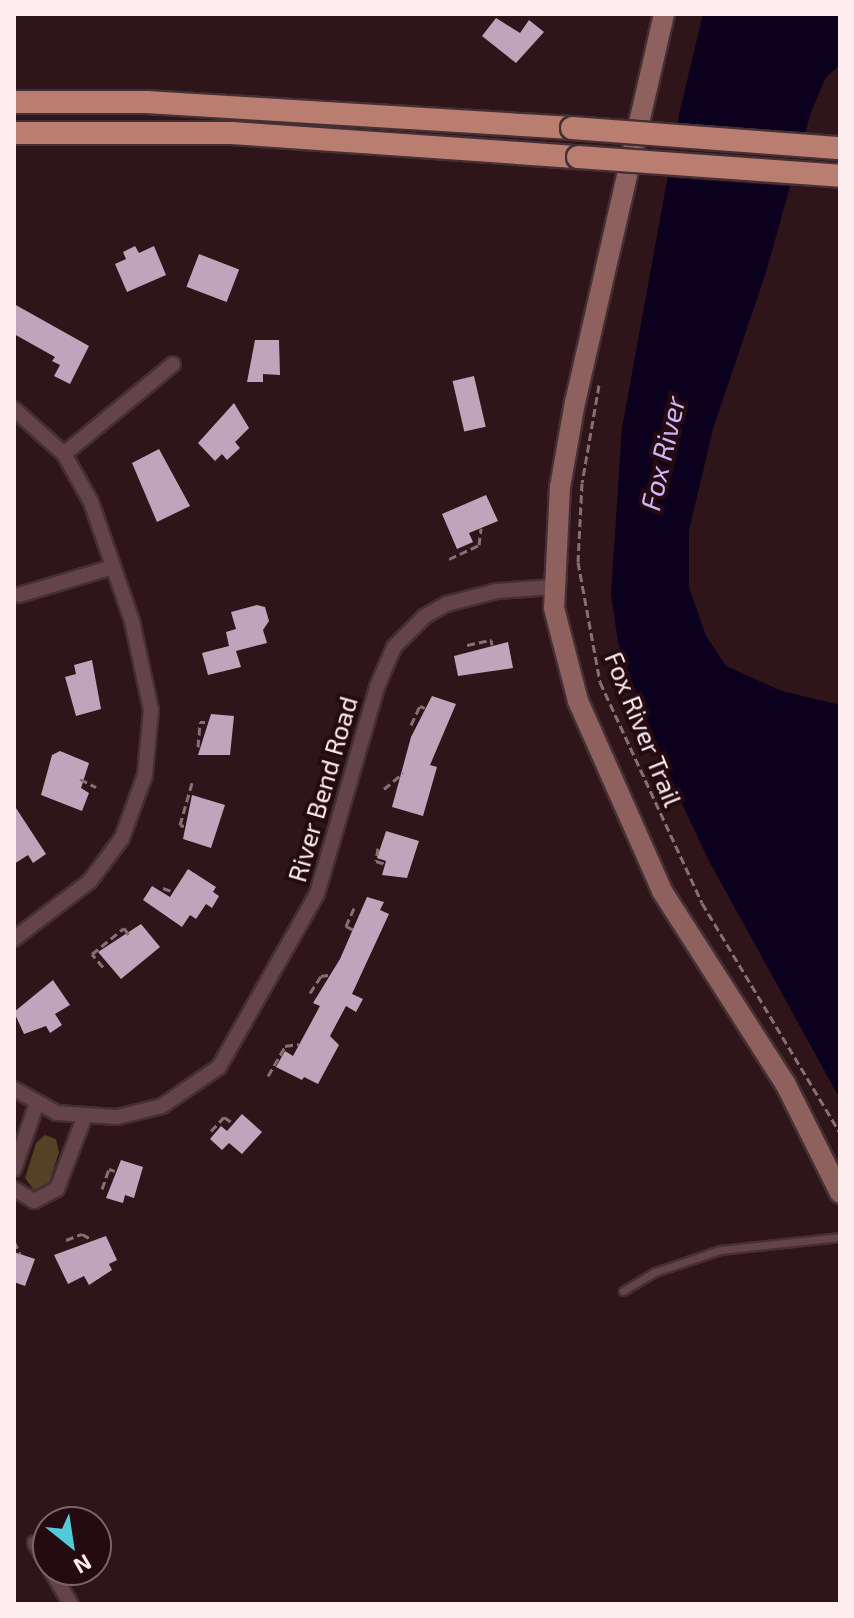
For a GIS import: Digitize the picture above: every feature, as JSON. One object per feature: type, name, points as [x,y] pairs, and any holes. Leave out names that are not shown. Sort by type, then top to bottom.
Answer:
[{"type":"main road","points":[[14,102],[146,102],[840,148]]},
{"type":"main road","points":[[14,133],[232,133],[840,176]]},
{"type":"street","points":[[664,14],[575,402],[560,487],[553,587],[568,675],[662,891],[785,1083],[840,1193]]},
{"type":"street","points":[[64,454],[173,364]]},
{"type":"street","points":[[14,409],[64,454],[91,502],[149,684],[145,775],[135,810],[111,856],[66,902],[14,939]]},
{"type":"street","points":[[19,595],[113,567]]},
{"type":"street","name":"River Bend Road","points":[[14,1089],[37,1103],[84,1118],[138,1113],[182,1096],[219,1067],[237,1042],[317,894],[377,687],[401,638],[425,616],[469,596],[553,587]]},
{"type":"street","points":[[14,1169],[37,1103]]},
{"type":"street","points":[[14,1189],[28,1200],[50,1197],[59,1186],[84,1118]]},
{"type":"street","points":[[60,1586],[71,1604]]},
{"type":"lane","points":[[623,1291],[655,1272],[720,1250],[840,1237]]},
{"type":"path","name":"Fox River Trail","points":[[601,378],[582,483],[578,562],[600,682],[702,903],[840,1133]]},
{"type":"path","points":[[449,559],[479,545],[481,528]]},
{"type":"path","points":[[467,645],[491,640],[492,645]]},
{"type":"path","points":[[411,725],[420,706],[425,708]]},
{"type":"path","points":[[198,747],[200,722],[205,722]]},
{"type":"path","points":[[384,789],[398,772],[403,773]]},
{"type":"path","points":[[80,779],[96,787]]},
{"type":"path","points":[[184,826],[180,825],[192,783]]},
{"type":"path","points":[[378,848],[376,861],[385,864]]},
{"type":"path","points":[[163,888],[174,892]]},
{"type":"path","points":[[354,908],[346,926],[354,930]]},
{"type":"path","points":[[103,967],[92,954],[124,928],[129,935]]},
{"type":"path","points":[[310,993],[318,979],[328,975]]},
{"type":"path","points":[[268,1076],[285,1046],[299,1044]]},
{"type":"path","points":[[211,1131],[224,1117],[233,1123]]},
{"type":"path","points":[[102,1189],[109,1169],[115,1171]]},
{"type":"path","points":[[66,1240],[82,1234],[91,1239]]},
{"type":"path","points":[[14,1241],[20,1254]]},
{"type":"shaded area","points":[[45,1135],[56,1139],[59,1152],[49,1184],[36,1193],[25,1178],[36,1143]]},
{"type":"water","name":"Fox River","points":[[703,14],[840,14],[840,65],[826,77],[811,112],[766,272],[713,429],[689,530],[689,587],[706,636],[726,666],[782,691],[840,705],[840,1099],[708,859],[655,746],[618,642],[611,594],[622,428],[679,115]]},
{"type":"pier","points":[[673,123],[809,132],[805,187],[669,178]]},
{"type":"building","points":[[496,18],[520,33],[529,20],[544,32],[516,63],[482,36]]},
{"type":"building","points":[[135,246],[139,253],[154,246],[166,275],[127,292],[115,264],[126,259],[123,252]]},
{"type":"building","points":[[199,254],[239,269],[227,302],[186,287]]},
{"type":"building","points":[[14,304],[89,346],[70,384],[54,376],[60,365],[52,361],[55,357],[14,334]]},
{"type":"building","points":[[255,340],[279,340],[280,375],[263,374],[263,382],[247,382]]},
{"type":"building","points":[[474,376],[486,427],[464,432],[453,381]]},
{"type":"building","points":[[234,403],[249,428],[235,442],[240,448],[227,460],[222,454],[215,461],[198,443]]},
{"type":"building","points":[[159,449],[190,506],[157,522],[132,463]]},
{"type":"building","points":[[486,495],[498,521],[469,533],[473,542],[457,549],[442,514]]},
{"type":"building","points":[[257,605],[265,607],[269,621],[263,630],[267,643],[236,651],[241,667],[208,675],[202,653],[229,646],[226,632],[236,629],[231,612]]},
{"type":"building","points":[[508,642],[513,668],[458,676],[454,656]]},
{"type":"building","points":[[92,660],[101,709],[76,716],[65,677],[76,674],[74,665]]},
{"type":"building","points":[[432,696],[456,704],[430,765],[437,767],[423,816],[392,807],[411,737]]},
{"type":"building","points":[[211,714],[234,716],[230,755],[198,755]]},
{"type":"building","points":[[60,751],[89,763],[81,788],[89,793],[82,811],[41,795],[52,755]]},
{"type":"building","points":[[192,795],[225,805],[211,848],[183,839]]},
{"type":"building","points":[[14,805],[46,854],[33,863],[28,855],[14,864]]},
{"type":"building","points":[[386,831],[419,841],[407,878],[382,875],[386,861],[377,858]]},
{"type":"building","points":[[188,869],[216,887],[213,892],[219,896],[212,908],[206,904],[196,919],[190,915],[182,927],[143,900],[152,886],[170,897]]},
{"type":"building","points":[[367,897],[384,902],[380,910],[389,914],[352,994],[363,999],[356,1012],[346,1006],[330,1036],[339,1045],[318,1084],[304,1077],[302,1080],[276,1067],[285,1051],[293,1056],[320,1006],[313,1003],[340,959]]},
{"type":"building","points":[[141,924],[160,947],[121,979],[98,952]]},
{"type":"building","points":[[53,980],[70,1005],[55,1014],[62,1025],[50,1033],[46,1026],[24,1034],[14,1012]]},
{"type":"building","points":[[242,1114],[262,1132],[242,1154],[229,1143],[222,1150],[210,1139],[221,1126],[227,1131]]},
{"type":"building","points":[[121,1160],[143,1167],[134,1198],[125,1195],[123,1203],[106,1198]]},
{"type":"building","points":[[106,1236],[117,1260],[109,1264],[112,1270],[89,1285],[84,1276],[68,1284],[54,1255]]},
{"type":"building","points":[[14,1252],[35,1259],[25,1286],[14,1282]]}]
